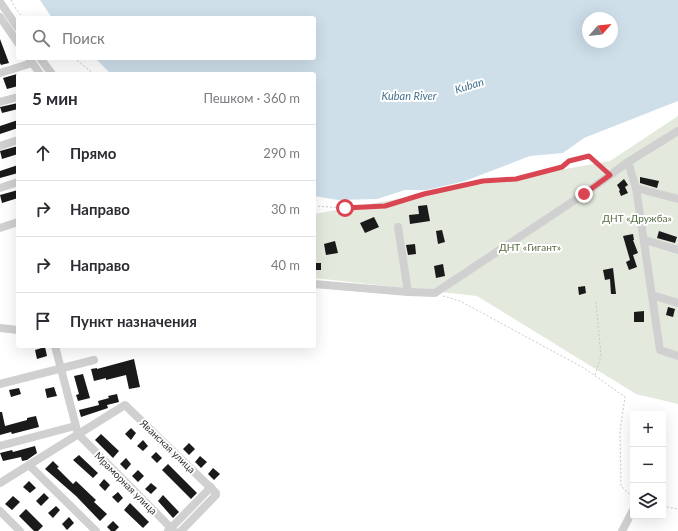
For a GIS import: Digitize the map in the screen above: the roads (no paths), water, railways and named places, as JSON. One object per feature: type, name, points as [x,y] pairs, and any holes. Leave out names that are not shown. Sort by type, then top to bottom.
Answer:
[{"type":"street","points":[[0,2],[16,25]]},
{"type":"street","points":[[0,17],[3,26],[16,41]]},
{"type":"street","points":[[0,73],[30,60],[39,72]]},
{"type":"street","points":[[42,60],[50,72]]},
{"type":"street","points":[[0,102],[16,98]]},
{"type":"street","points":[[316,284],[435,294],[584,194],[628,162],[678,131]]},
{"type":"street","points":[[0,146],[16,141]]},
{"type":"street","points":[[628,162],[636,188],[645,240],[660,350],[678,356]]},
{"type":"street","points":[[0,188],[16,183]]},
{"type":"street","points":[[636,188],[678,199]]},
{"type":"street","points":[[0,228],[16,223]]},
{"type":"street","points":[[398,226],[408,292]]},
{"type":"street","points":[[645,240],[678,250]]},
{"type":"street","points":[[652,295],[678,303]]},
{"type":"street","points":[[0,328],[16,330]]},
{"type":"street","points":[[0,483],[78,434],[56,348]]},
{"type":"street","points":[[0,384],[94,360]]},
{"type":"street","name":"Яванская улица","points":[[78,434],[125,405],[211,487]]},
{"type":"street","points":[[0,446],[75,426]]},
{"type":"street","name":"Мраморная улица","points":[[78,434],[171,530]]},
{"type":"street","points":[[29,465],[96,531]]},
{"type":"street","points":[[171,530],[211,487],[216,495],[181,531]]},
{"type":"street","points":[[0,511],[20,531]]},
{"type":"street","points":[[622,531],[630,516]]},
{"type":"water","name":"Kuban River","points":[[40,0],[678,0],[678,101],[584,138],[563,153],[530,156],[465,181],[427,190],[405,190],[377,199],[338,200],[316,196],[316,72],[109,72],[97,60],[316,60],[316,16],[51,16]]},
{"type":"water label","name":"Kuban","points":[[469,85]]},
{"type":"park label","name":"ДНТ «Дружба»","points":[[637,218]]},
{"type":"park label","name":"ДНТ «Гигант»","points":[[530,247]]}]
